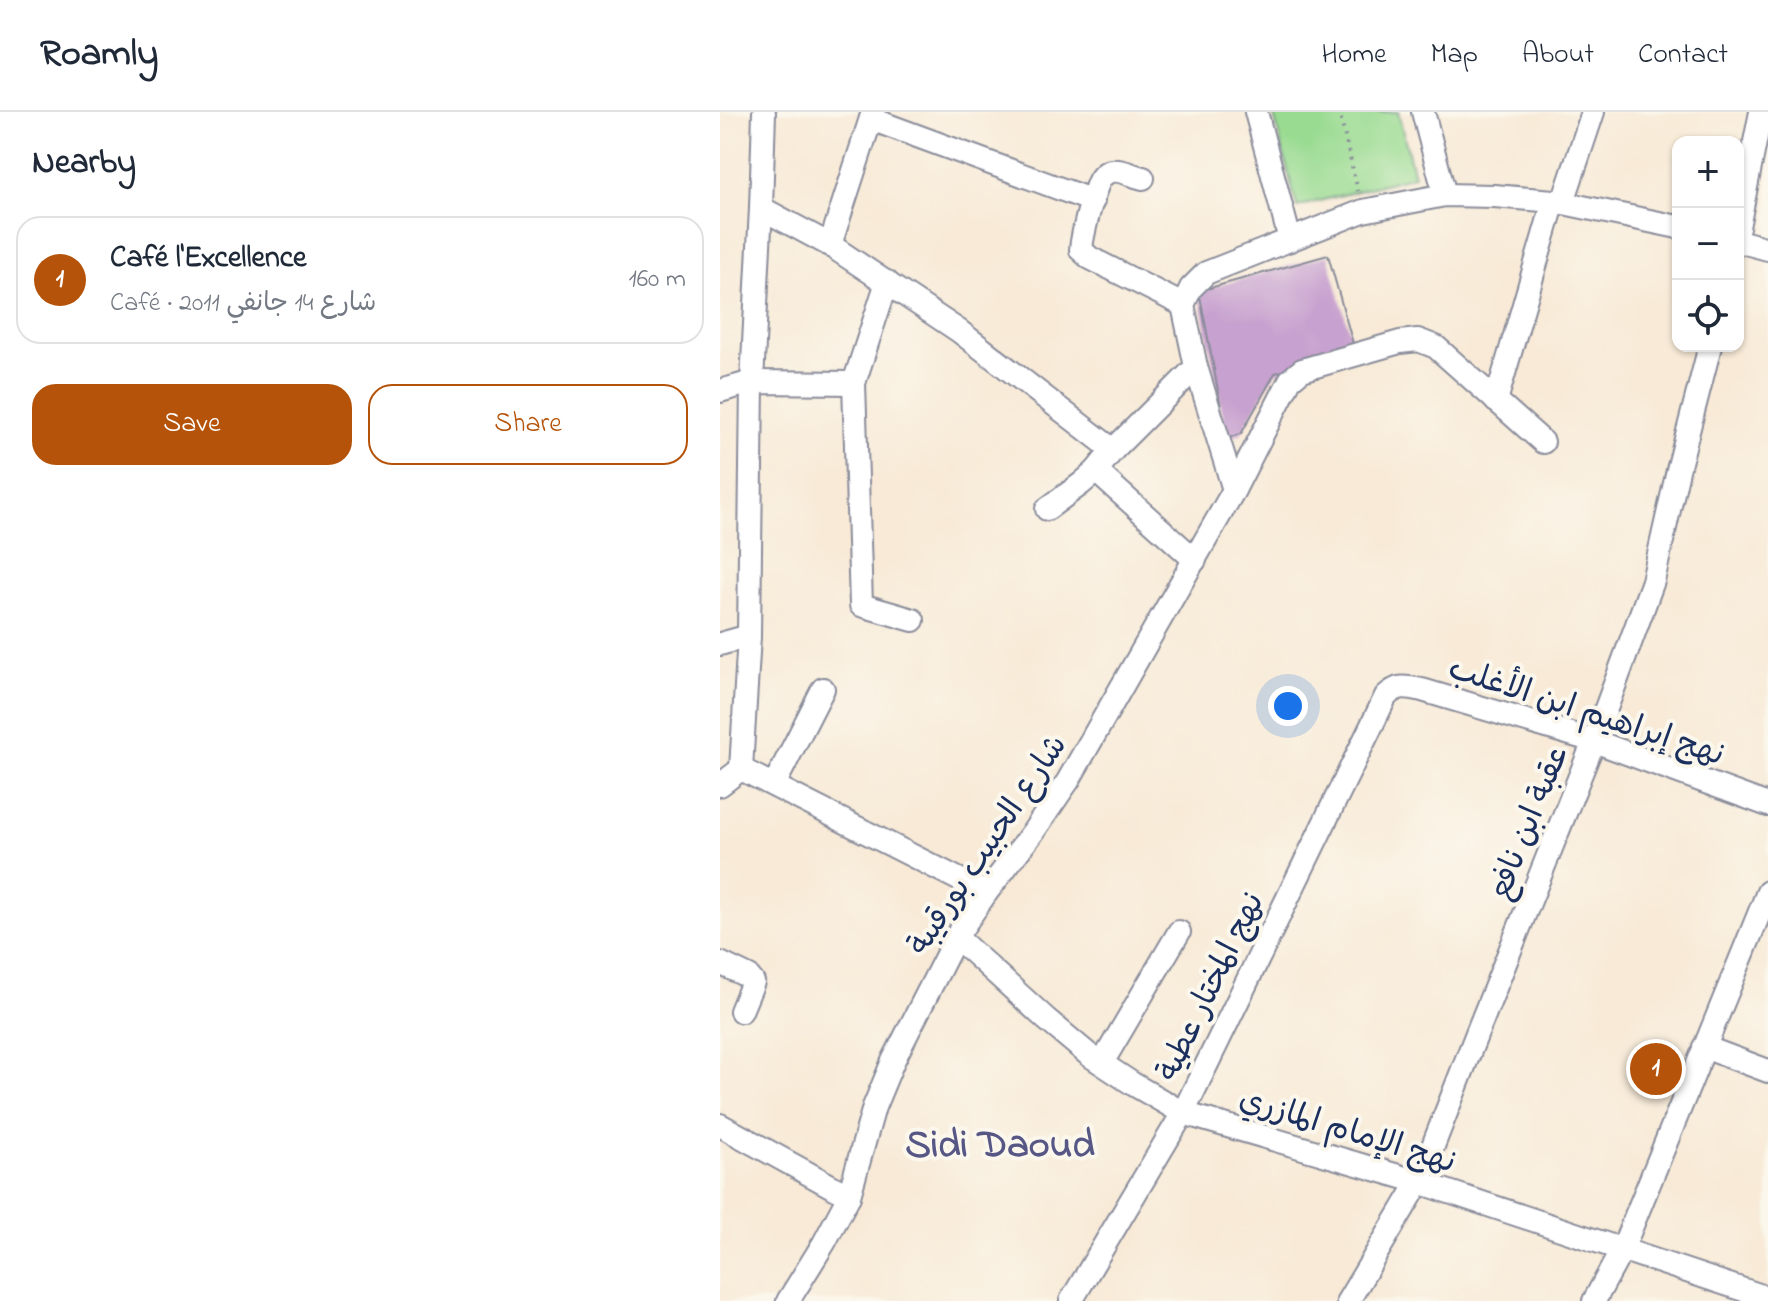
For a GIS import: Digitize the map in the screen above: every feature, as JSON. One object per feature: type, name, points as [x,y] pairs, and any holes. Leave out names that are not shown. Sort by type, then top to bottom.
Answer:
[{"type":"street","points":[[720,785],[741,769],[749,636],[752,382],[764,112]]},
{"type":"street","points":[[1256,112],[1290,240]]},
{"type":"street","points":[[1423,112],[1445,195]]},
{"type":"street","points":[[1543,442],[1496,401],[1559,202],[1593,112]]},
{"type":"street","points":[[1742,208],[1761,112]]},
{"type":"street","points":[[830,245],[872,116],[1093,201]]},
{"type":"street","points":[[1143,178],[1110,171],[1100,179],[1081,246],[1084,254],[1183,305]]},
{"type":"street","points":[[1234,490],[1196,367],[1183,305],[1191,288],[1206,273],[1363,211],[1445,195],[1559,202],[1672,226]]},
{"type":"street","points":[[761,208],[830,245],[959,331],[1113,450]]},
{"type":"street","points":[[1744,243],[1768,249]]},
{"type":"street","points":[[887,282],[854,383],[861,605],[913,620]]},
{"type":"street","name":"شارع الحبيب بورقيبة","points":[[788,1301],[849,1196],[874,1107],[888,1073],[956,937],[1068,781],[1234,490],[1290,380],[1302,370],[1400,342],[1418,340],[1436,347],[1496,401]]},
{"type":"street","name":"عقبة ابن نافع","points":[[1348,1301],[1419,1182],[1594,741],[1653,581],[1708,352]]},
{"type":"street","points":[[1047,509],[1096,471],[1196,367]]},
{"type":"street","points":[[720,391],[752,382],[854,383]]},
{"type":"street","points":[[1096,471],[1195,560]]},
{"type":"street","points":[[720,644],[749,636]]},
{"type":"street","name":"نهج إبراهيم ابن الأغلب","points":[[1386,696],[1394,689],[1403,687],[1422,690],[1594,741],[1768,805]]},
{"type":"street","points":[[774,785],[823,689]]},
{"type":"street","name":"نهج المختار عطية","points":[[1073,1298],[1183,1113],[1386,696]]},
{"type":"street","points":[[741,769],[986,893]]},
{"type":"street","points":[[1594,1301],[1622,1250],[1704,1047],[1760,936],[1768,892]]},
{"type":"street","points":[[1102,1063],[1179,932]]},
{"type":"street","name":"نهج الإمام المازري","points":[[956,937],[1046,1019],[1102,1063],[1183,1113],[1419,1182],[1767,1299]]},
{"type":"street","points":[[720,963],[753,982],[741,1011]]},
{"type":"street","points":[[1704,1047],[1768,1071]]},
{"type":"street","points":[[720,1125],[849,1196]]},
{"type":"path","points":[[1339,112],[1363,211]]},
{"type":"green space","points":[[1273,112],[1398,112],[1414,176],[1297,207]]},
{"type":"building","points":[[1328,255],[1355,351],[1275,373],[1241,434],[1227,438],[1199,291]]},
{"type":"place","name":"Café l'Excellence","points":[[1656,1069]]},
{"type":"district","name":"Sidi Daoud","points":[[1000,1142]]}]
